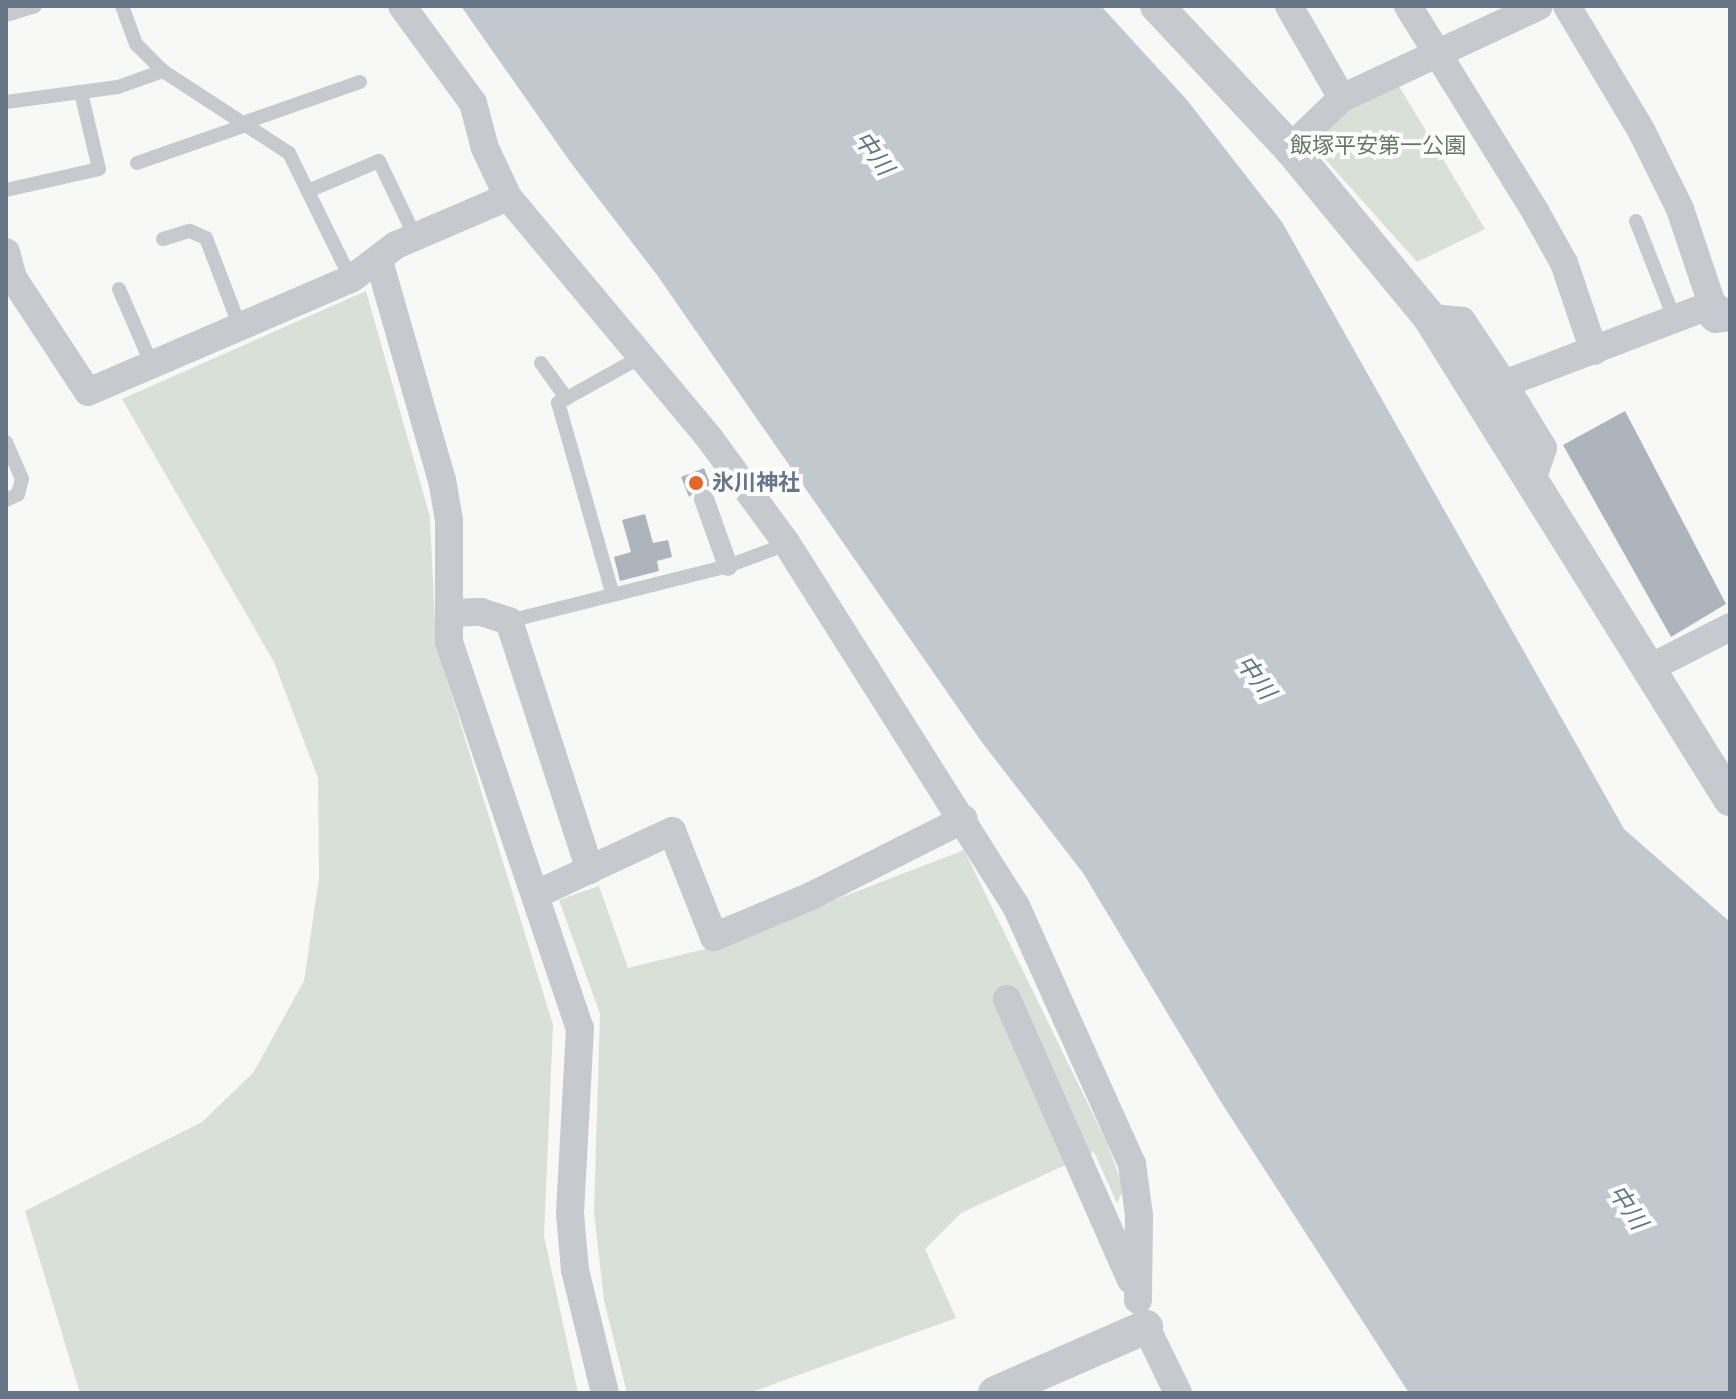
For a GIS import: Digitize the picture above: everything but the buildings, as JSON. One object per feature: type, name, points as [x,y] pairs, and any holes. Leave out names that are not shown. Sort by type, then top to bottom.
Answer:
[{"type":"street","points":[[402,6],[473,103],[485,148],[508,197],[710,439],[787,544],[964,819],[1016,906],[1124,1141],[1139,1215],[1142,1314]]},
{"type":"street","points":[[1157,6],[1290,148],[1430,318],[1730,799]]},
{"type":"street","points":[[1289,6],[1342,98]]},
{"type":"street","points":[[1408,6],[1564,263],[1594,351]]},
{"type":"street","points":[[1290,148],[1342,98],[1539,6]]},
{"type":"street","points":[[1504,384],[1675,320],[1720,311],[1680,209],[1642,132],[1567,6]]},
{"type":"street","points":[[6,252],[13,278],[88,392],[351,279],[415,236],[508,197]]},
{"type":"street","points":[[379,261],[442,480],[449,520],[449,642],[580,1028],[570,1214],[575,1270],[605,1393]]},
{"type":"street","points":[[1430,318],[1462,321],[1504,384],[1543,448],[1531,482]]},
{"type":"street","points":[[704,499],[728,566]]},
{"type":"street","points":[[449,613],[481,612],[509,621],[590,870]]},
{"type":"street","points":[[1648,669],[1730,627]]},
{"type":"street","points":[[537,894],[672,831],[714,937],[868,869],[964,819]]},
{"type":"street","points":[[1007,999],[1077,1150],[1142,1314],[1178,1393]]},
{"type":"street","points":[[1002,1391],[1142,1314]]},
{"type":"lane","points":[[6,15],[35,6]]},
{"type":"lane","points":[[122,6],[136,44],[163,71],[289,153],[351,279]]},
{"type":"lane","points":[[6,102],[118,87],[163,71]]},
{"type":"lane","points":[[137,163],[360,82]]},
{"type":"lane","points":[[6,190],[99,169],[81,92]]},
{"type":"lane","points":[[308,191],[379,161],[415,236]]},
{"type":"lane","points":[[1636,221],[1675,320]]},
{"type":"lane","points":[[163,239],[190,231],[206,238],[240,327]]},
{"type":"lane","points":[[119,289],[152,365]]},
{"type":"lane","points":[[612,592],[558,403],[641,357]]},
{"type":"lane","points":[[541,363],[567,399]]},
{"type":"lane","points":[[6,442],[22,488],[6,500]]},
{"type":"lane","points":[[509,621],[612,592],[728,566],[787,544]]},
{"type":"green space","name":"飯塚平安第一公園","points":[[1394,78],[1485,229],[1417,262],[1308,140]]},
{"type":"green space","points":[[366,291],[430,517],[436,644],[553,1025],[544,1236],[578,1393],[80,1393],[25,1211],[202,1122],[253,1073],[304,981],[319,878],[318,778],[274,662],[122,399]]},
{"type":"green space","points":[[964,850],[1107,1143],[1124,1189],[1117,1203],[1094,1152],[961,1213],[925,1249],[956,1318],[749,1393],[627,1393],[604,1300],[594,1213],[600,1014],[559,900],[599,886],[628,968],[713,947]]},
{"type":"water","name":"中川","points":[[461,6],[1101,6],[1187,100],[1282,222],[1624,829],[1730,922],[1730,1393],[1409,1393],[1221,1102],[1083,873],[981,741],[657,275],[571,163]]},
{"type":"place","name":"氷川神社","points":[[696,483]]}]
